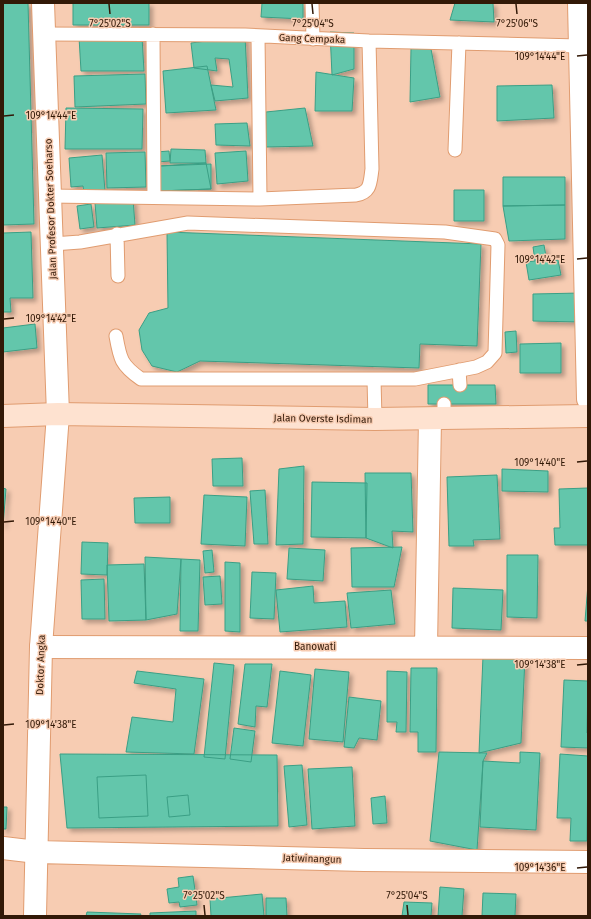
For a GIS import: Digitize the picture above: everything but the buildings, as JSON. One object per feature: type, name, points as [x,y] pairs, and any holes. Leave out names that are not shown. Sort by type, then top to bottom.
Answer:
[{"type":"main road","name":"Jalan Overste Isdiman","points":[[3,416],[58,414],[375,419],[448,413],[588,416]]},
{"type":"street","name":"Jalan Profesor Dokter Soeharso","points":[[43,3],[53,244],[54,325],[58,414]]},
{"type":"street","points":[[578,3],[588,400]]},
{"type":"street","points":[[426,647],[448,413]]},
{"type":"street","name":"Doktor Angka","points":[[35,916],[41,648],[58,414]]},
{"type":"street","name":"Banowati","points":[[41,648],[588,648]]},
{"type":"street","name":"Jatiwinangun","points":[[3,848],[37,852],[364,860],[588,862]]},
{"type":"lane","points":[[312,3],[313,39]]},
{"type":"lane","name":"Gang Cempaka","points":[[44,34],[258,36],[368,41],[579,46]]},
{"type":"lane","points":[[153,34],[154,197]]},
{"type":"lane","points":[[258,36],[260,199]]},
{"type":"lane","points":[[50,196],[260,199],[356,195],[364,193],[370,187],[372,169],[368,41]]},
{"type":"lane","points":[[455,150],[459,43]]},
{"type":"lane","points":[[53,244],[80,242],[117,234],[188,223],[445,232],[495,238],[498,245],[495,352],[487,362],[459,370],[441,379],[141,380],[128,370],[120,356],[116,336]]},
{"type":"lane","points":[[117,234],[118,276]]},
{"type":"lane","points":[[459,370],[460,385]]},
{"type":"lane","points":[[374,379],[375,419]]}]
